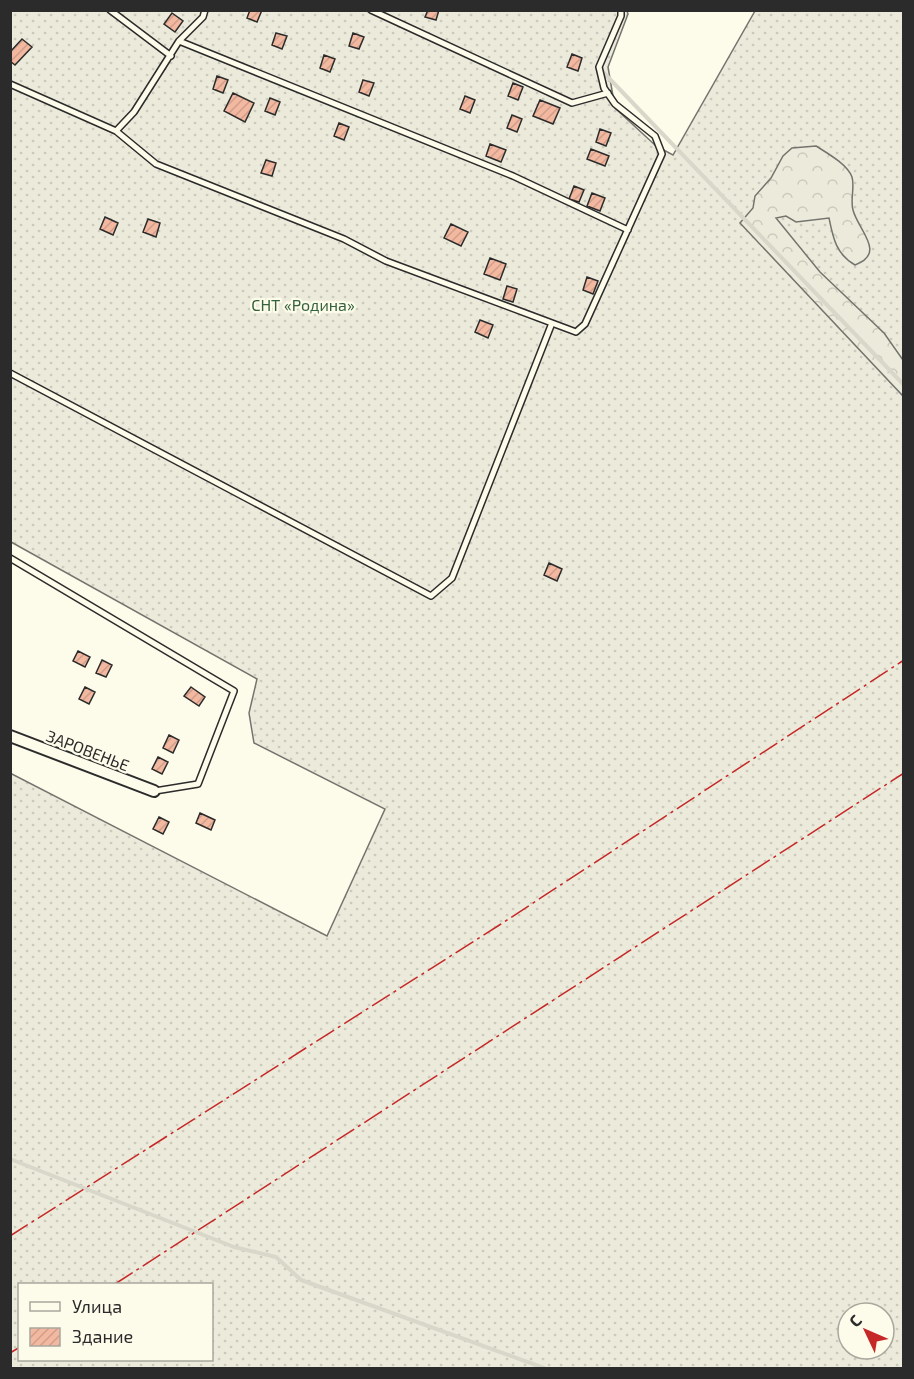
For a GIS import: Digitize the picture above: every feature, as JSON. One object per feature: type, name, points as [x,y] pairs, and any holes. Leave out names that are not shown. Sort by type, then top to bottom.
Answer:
[{"type":"street","name":"ЗАРОВЕНЬЕ","points":[[10,736],[154,791]]},
{"type":"lane","points":[[110,10],[171,56]]},
{"type":"lane","points":[[116,132],[134,112],[179,41],[203,17],[205,10]]},
{"type":"lane","points":[[371,10],[572,103],[608,93]]},
{"type":"lane","points":[[10,84],[116,132],[156,164],[344,239],[397,266],[576,332],[585,324],[662,154],[655,136],[615,104],[604,88],[599,67],[621,16],[621,10]]},
{"type":"lane","points":[[179,41],[513,176],[628,230]]},
{"type":"lane","points":[[10,373],[431,596],[452,578],[552,323]]},
{"type":"lane","points":[[10,558],[234,691],[198,784],[154,791]]},
{"type":"green space","name":"СНТ «Родина»","points":[[11,11],[627,11],[628,14],[608,67],[615,108],[656,146],[673,155],[755,11],[903,11],[903,1368],[11,1368],[10,773],[327,936],[385,809],[254,743],[249,713],[257,679],[11,542]]},
{"type":"green space","points":[[816,146],[841,163],[852,177],[853,210],[868,240],[869,254],[855,265],[843,256],[836,245],[829,218],[796,222],[786,216],[776,218],[820,272],[884,333],[903,360],[903,396],[740,223],[753,208],[755,196],[771,178],[783,156],[792,148]]},
{"type":"building","points":[[250,10],[262,10],[257,22],[247,18]]},
{"type":"building","points":[[428,10],[439,10],[436,20],[425,17]]},
{"type":"building","points":[[172,13],[183,21],[175,32],[164,24]]},
{"type":"building","points":[[276,33],[287,36],[282,49],[272,45]]},
{"type":"building","points":[[353,33],[364,37],[359,49],[349,46]]},
{"type":"building","points":[[22,39],[32,47],[15,65],[10,61],[10,52]]},
{"type":"building","points":[[572,54],[582,58],[578,71],[567,67]]},
{"type":"building","points":[[324,55],[335,59],[330,72],[320,68]]},
{"type":"building","points":[[217,76],[228,80],[223,93],[213,89]]},
{"type":"building","points":[[363,80],[374,83],[369,96],[359,92]]},
{"type":"building","points":[[513,83],[523,87],[518,100],[508,96]]},
{"type":"building","points":[[233,93],[254,103],[245,122],[224,111]]},
{"type":"building","points":[[465,96],[475,100],[470,113],[460,109]]},
{"type":"building","points":[[270,98],[280,102],[275,115],[265,111]]},
{"type":"building","points":[[540,100],[560,108],[553,124],[533,116]]},
{"type":"building","points":[[512,115],[522,119],[517,132],[507,128]]},
{"type":"building","points":[[339,123],[349,127],[344,140],[334,136]]},
{"type":"building","points":[[600,129],[611,133],[606,146],[596,142]]},
{"type":"building","points":[[490,144],[506,150],[501,162],[486,156]]},
{"type":"building","points":[[591,149],[609,156],[605,166],[587,159]]},
{"type":"building","points":[[266,160],[276,163],[272,176],[261,173]]},
{"type":"building","points":[[574,186],[584,190],[579,202],[569,199]]},
{"type":"building","points":[[592,193],[605,198],[600,211],[587,206]]},
{"type":"building","points":[[105,217],[118,223],[113,235],[100,229]]},
{"type":"building","points":[[148,219],[160,223],[156,237],[143,232]]},
{"type":"building","points":[[451,224],[468,232],[461,246],[444,238]]},
{"type":"building","points":[[490,258],[506,264],[500,280],[484,274]]},
{"type":"building","points":[[587,277],[598,281],[593,294],[583,290]]},
{"type":"building","points":[[507,286],[517,289],[513,302],[503,299]]},
{"type":"building","points":[[480,320],[493,325],[488,338],[475,332]]},
{"type":"building","points":[[549,563],[562,569],[557,581],[544,575]]},
{"type":"building","points":[[78,651],[90,657],[85,667],[73,661]]},
{"type":"building","points":[[102,660],[112,665],[106,677],[96,673]]},
{"type":"building","points":[[85,687],[95,692],[89,704],[79,699]]},
{"type":"building","points":[[191,687],[205,697],[199,706],[184,696]]},
{"type":"building","points":[[169,735],[179,740],[173,753],[163,748]]},
{"type":"building","points":[[158,757],[168,762],[162,774],[152,769]]},
{"type":"building","points":[[200,813],[215,820],[211,830],[196,823]]},
{"type":"building","points":[[159,817],[169,822],[163,834],[153,829]]},
{"type":"waterway","points":[[603,72],[904,385]]},
{"type":"waterway","points":[[10,1159],[234,1247],[276,1257],[301,1280],[544,1368]]},
{"type":"power","points":[[10,1236],[501,924],[904,660]]},
{"type":"power","points":[[117,1283],[904,773]]},
{"type":"power","points":[[10,1353],[18,1348]]}]
